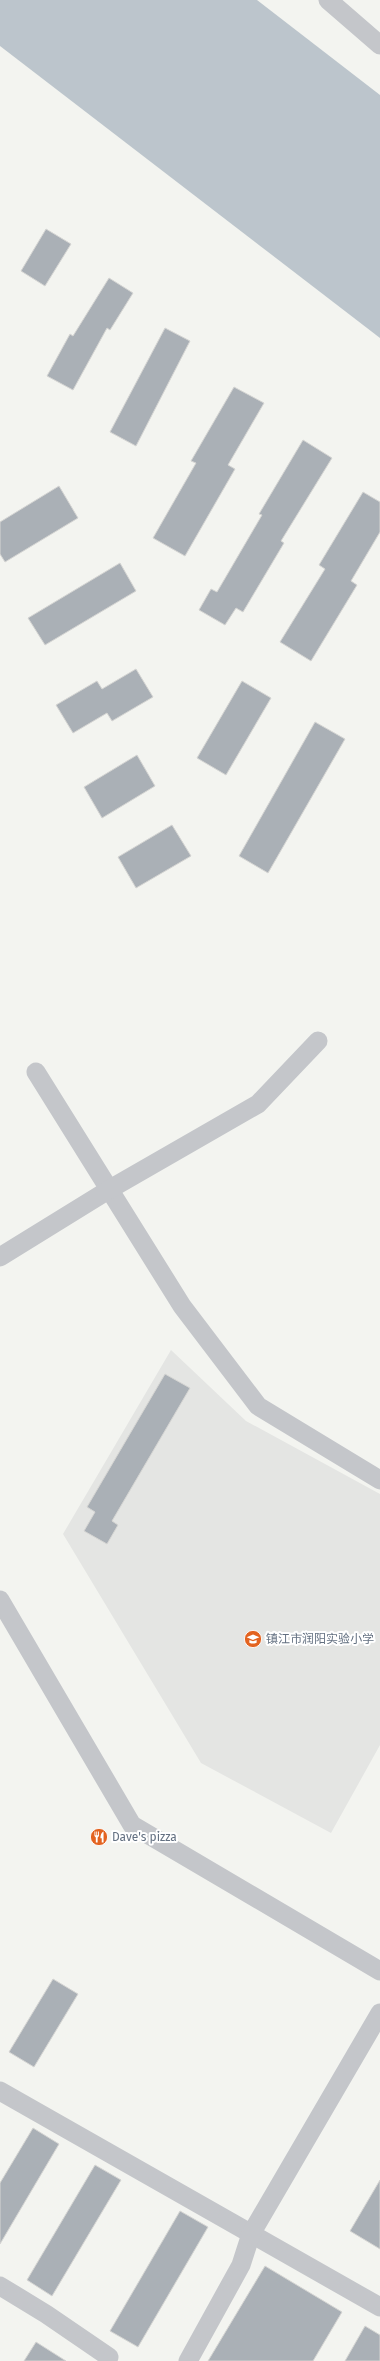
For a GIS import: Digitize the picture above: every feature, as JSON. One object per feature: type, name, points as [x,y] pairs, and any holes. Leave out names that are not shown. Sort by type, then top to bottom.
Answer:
[{"type":"street","points":[[328,0],[380,44]]},
{"type":"street","points":[[0,1257],[110,1189],[258,1104],[318,1041]]},
{"type":"street","points":[[36,1072],[182,1306],[258,1406],[380,1480]]},
{"type":"street","points":[[0,1600],[132,1825],[380,1971]]},
{"type":"street","points":[[188,2361],[241,2266],[251,2234],[380,2013]]},
{"type":"street","points":[[0,2090],[380,2307]]},
{"type":"street","points":[[0,2286],[46,2314],[110,2360]]},
{"type":"shaded area","points":[[0,0],[257,0],[380,95],[380,338],[0,46]]},
{"type":"shaded area","name":"镇江市润阳实验小学","points":[[171,1350],[246,1421],[380,1494],[380,1745],[331,1833],[201,1763],[63,1534]]},
{"type":"building","points":[[46,229],[71,244],[45,286],[21,271]]},
{"type":"building","points":[[109,278],[133,293],[110,330],[107,328],[73,390],[47,376],[70,334],[73,336]]},
{"type":"building","points":[[165,328],[190,341],[136,446],[110,432]]},
{"type":"building","points":[[234,387],[264,403],[228,465],[235,469],[185,556],[153,538],[196,463],[191,461]]},
{"type":"building","points":[[303,440],[332,458],[281,541],[284,543],[243,612],[236,608],[225,625],[199,610],[211,589],[217,592],[262,515],[259,514]]},
{"type":"building","points":[[59,486],[78,518],[5,562],[0,554],[0,522]]},
{"type":"building","points":[[363,492],[380,502],[380,532],[351,581],[357,585],[311,661],[280,642],[325,569],[319,565]]},
{"type":"building","points":[[120,563],[136,591],[45,645],[28,618]]},
{"type":"building","points":[[136,669],[153,697],[112,721],[107,713],[73,733],[56,705],[97,681],[102,689]]},
{"type":"building","points":[[242,681],[271,698],[226,775],[197,758]]},
{"type":"building","points":[[315,722],[345,739],[268,873],[239,856]]},
{"type":"building","points":[[137,755],[155,786],[102,818],[84,787]]},
{"type":"building","points":[[172,825],[191,856],[136,888],[118,857]]},
{"type":"building","points":[[165,1374],[190,1388],[112,1521],[118,1525],[107,1544],[84,1531],[95,1512],[87,1507]]},
{"type":"building","points":[[53,1979],[78,1994],[34,2067],[9,2052]]},
{"type":"building","points":[[33,2128],[59,2144],[0,2244],[0,2183]]},
{"type":"building","points":[[95,2165],[121,2180],[52,2296],[27,2280]]},
{"type":"building","points":[[380,2180],[380,2249],[350,2231]]},
{"type":"building","points":[[180,2211],[208,2227],[138,2347],[110,2331]]},
{"type":"building","points":[[265,2266],[342,2312],[313,2361],[208,2361]]},
{"type":"building","points":[[365,2326],[380,2335],[380,2361],[345,2361]]},
{"type":"building","points":[[36,2342],[66,2361],[24,2361]]},
{"type":"place","name":"镇江市润阳实验小学","points":[[253,1639]]},
{"type":"place","name":"Dave's pizza","points":[[99,1837]]}]
